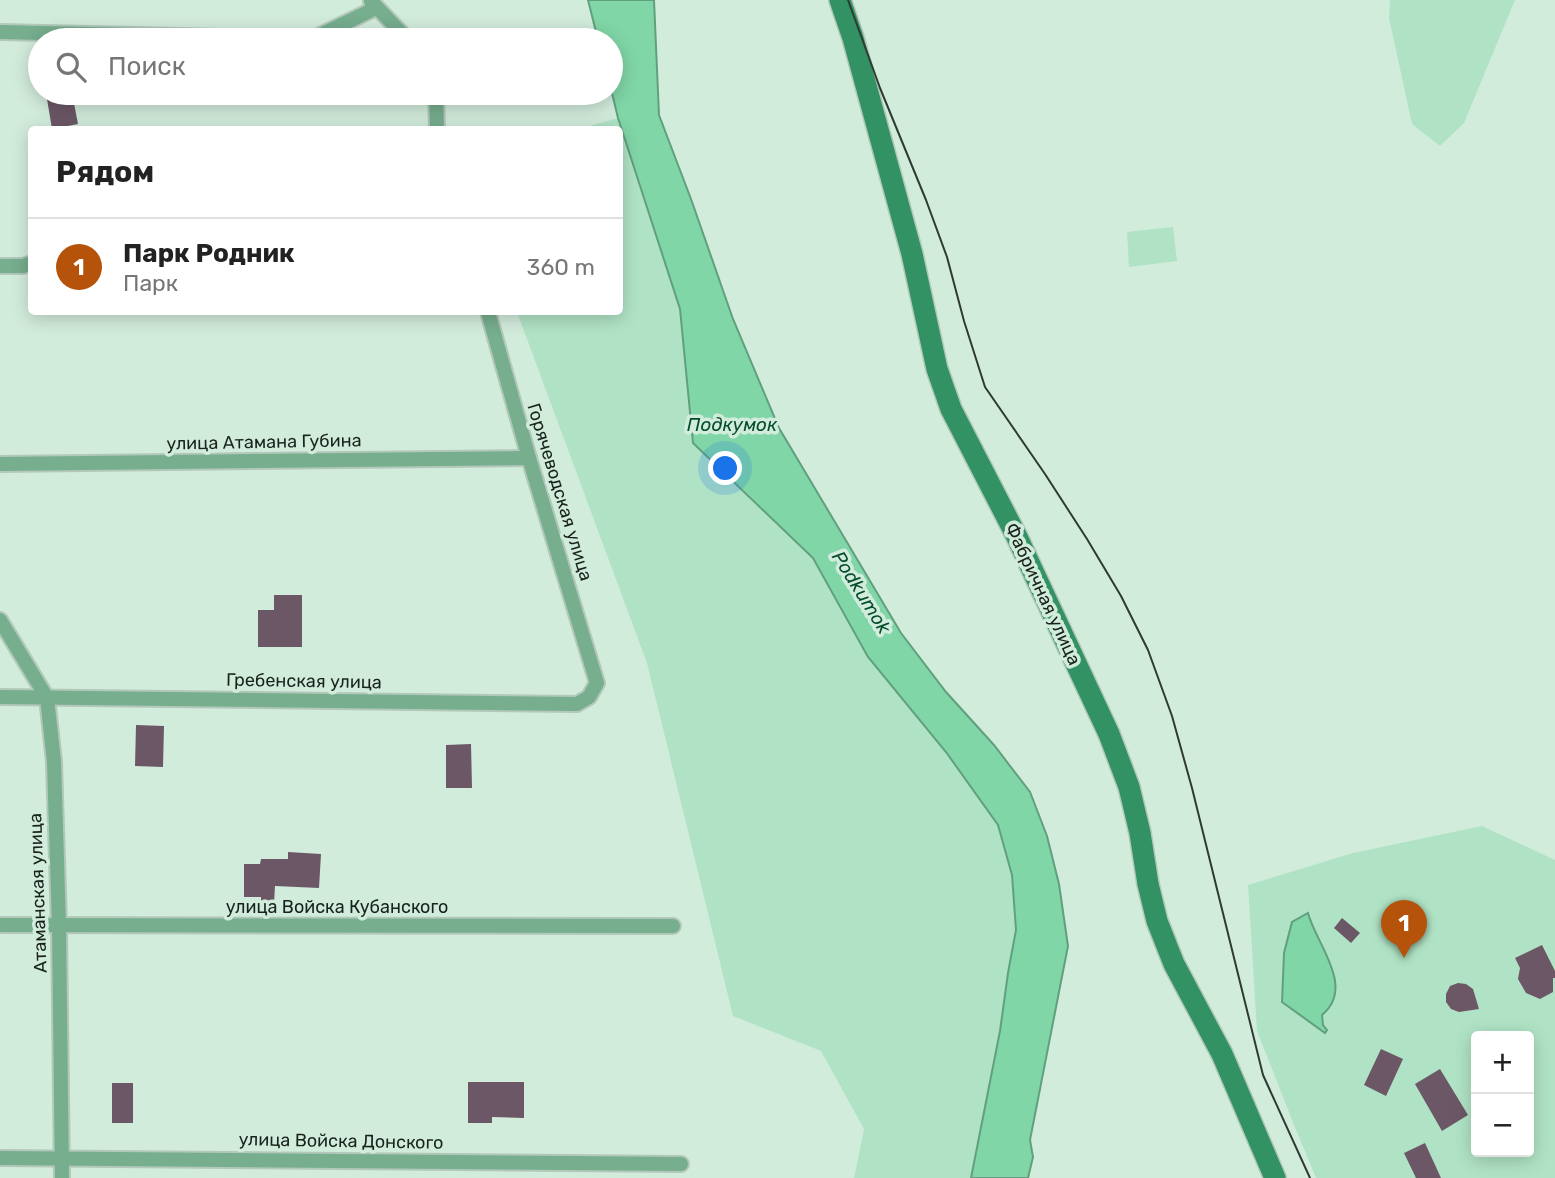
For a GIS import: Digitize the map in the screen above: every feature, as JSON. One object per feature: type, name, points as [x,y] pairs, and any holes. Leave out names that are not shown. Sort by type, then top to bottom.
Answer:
[{"type":"main road","name":"Фабричная улица","points":[[840,0],[853,38],[912,254],[937,369],[951,409],[1017,537],[1109,734],[1132,799],[1157,920],[1174,964],[1222,1054],[1275,1178]]},
{"type":"street","points":[[331,28],[373,4],[396,28]]},
{"type":"street","points":[[0,32],[28,33]]},
{"type":"street","points":[[436,105],[437,126]]},
{"type":"street","points":[[0,266],[28,264]]},
{"type":"street","name":"Горячеводская улица","points":[[489,315],[597,683]]},
{"type":"street","name":"улица Атамана Губина","points":[[0,464],[529,458]]},
{"type":"street","name":"Атаманская улица","points":[[0,621],[47,698],[54,762],[60,926],[62,1178]]},
{"type":"street","name":"Гребенская улица","points":[[0,696],[577,704],[589,697],[597,683]]},
{"type":"street","name":"улица Войска Кубанского","points":[[0,925],[673,926]]},
{"type":"street","name":"улица Войска Донского","points":[[0,1158],[681,1164]]},
{"type":"shaded area","points":[[1390,0],[1515,0],[1464,123],[1440,146],[1412,124],[1389,18]]},
{"type":"shaded area","points":[[618,118],[621,126],[590,126]]},
{"type":"shaded area","points":[[623,133],[680,309],[693,443],[813,558],[868,657],[946,752],[998,825],[1012,875],[1016,930],[1000,1031],[971,1178],[854,1178],[864,1129],[821,1051],[733,1016],[647,663],[518,315],[623,315]]},
{"type":"shaded area","points":[[1173,227],[1177,261],[1129,267],[1127,232]]},
{"type":"shaded area","points":[[1482,826],[1555,860],[1555,1178],[1316,1178],[1257,1031],[1248,885],[1353,853]]},
{"type":"water","name":"Подкумок","points":[[588,0],[654,0],[659,115],[733,319],[779,428],[901,633],[946,692],[994,745],[1030,792],[1047,836],[1059,884],[1068,946],[1030,1140],[1033,1157],[1028,1178],[971,1178],[1000,1031],[1016,930],[1012,875],[998,825],[946,752],[868,657],[813,558],[693,443],[680,309],[615,105],[623,105],[623,28],[595,28]]},
{"type":"water","points":[[1308,913],[1335,979],[1331,1004],[1322,1015],[1323,1025],[1327,1030],[1325,1033],[1282,1002],[1284,953],[1292,922]]},
{"type":"building","points":[[48,105],[74,105],[78,124],[52,126]]},
{"type":"building","points":[[274,595],[302,595],[302,647],[258,647],[258,610],[274,610]]},
{"type":"building","points":[[136,725],[164,726],[163,767],[135,766]]},
{"type":"building","points":[[471,744],[472,788],[446,788],[446,745]]},
{"type":"building","points":[[288,852],[321,854],[319,888],[275,886],[274,904],[261,904],[261,897],[244,897],[244,864],[260,864],[261,859],[288,859]]},
{"type":"building","points":[[1342,918],[1360,933],[1351,943],[1334,928]]},
{"type":"building","points":[[1542,945],[1555,971],[1555,978],[1553,992],[1540,999],[1526,993],[1518,979],[1520,968],[1515,958]]},
{"type":"building","points":[[1458,983],[1473,989],[1479,1009],[1459,1012],[1451,1009],[1446,1002],[1446,994],[1450,986]]},
{"type":"building","points":[[1381,1049],[1403,1059],[1386,1096],[1364,1085]]},
{"type":"building","points":[[1440,1069],[1468,1115],[1442,1131],[1415,1084]]},
{"type":"building","points":[[468,1082],[524,1082],[524,1118],[492,1117],[492,1123],[468,1123]]},
{"type":"building","points":[[112,1083],[133,1083],[133,1123],[112,1123]]},
{"type":"building","points":[[1425,1143],[1441,1178],[1416,1178],[1404,1153]]},
{"type":"tram line","points":[[848,0],[947,257],[985,387],[1087,539],[1121,596],[1148,650],[1172,716],[1192,788],[1263,1075],[1310,1178]]},
{"type":"place","name":"Парк Родник","points":[[1404,958]]},
{"type":"water label","name":"Podkumok","points":[[862,592]]}]
